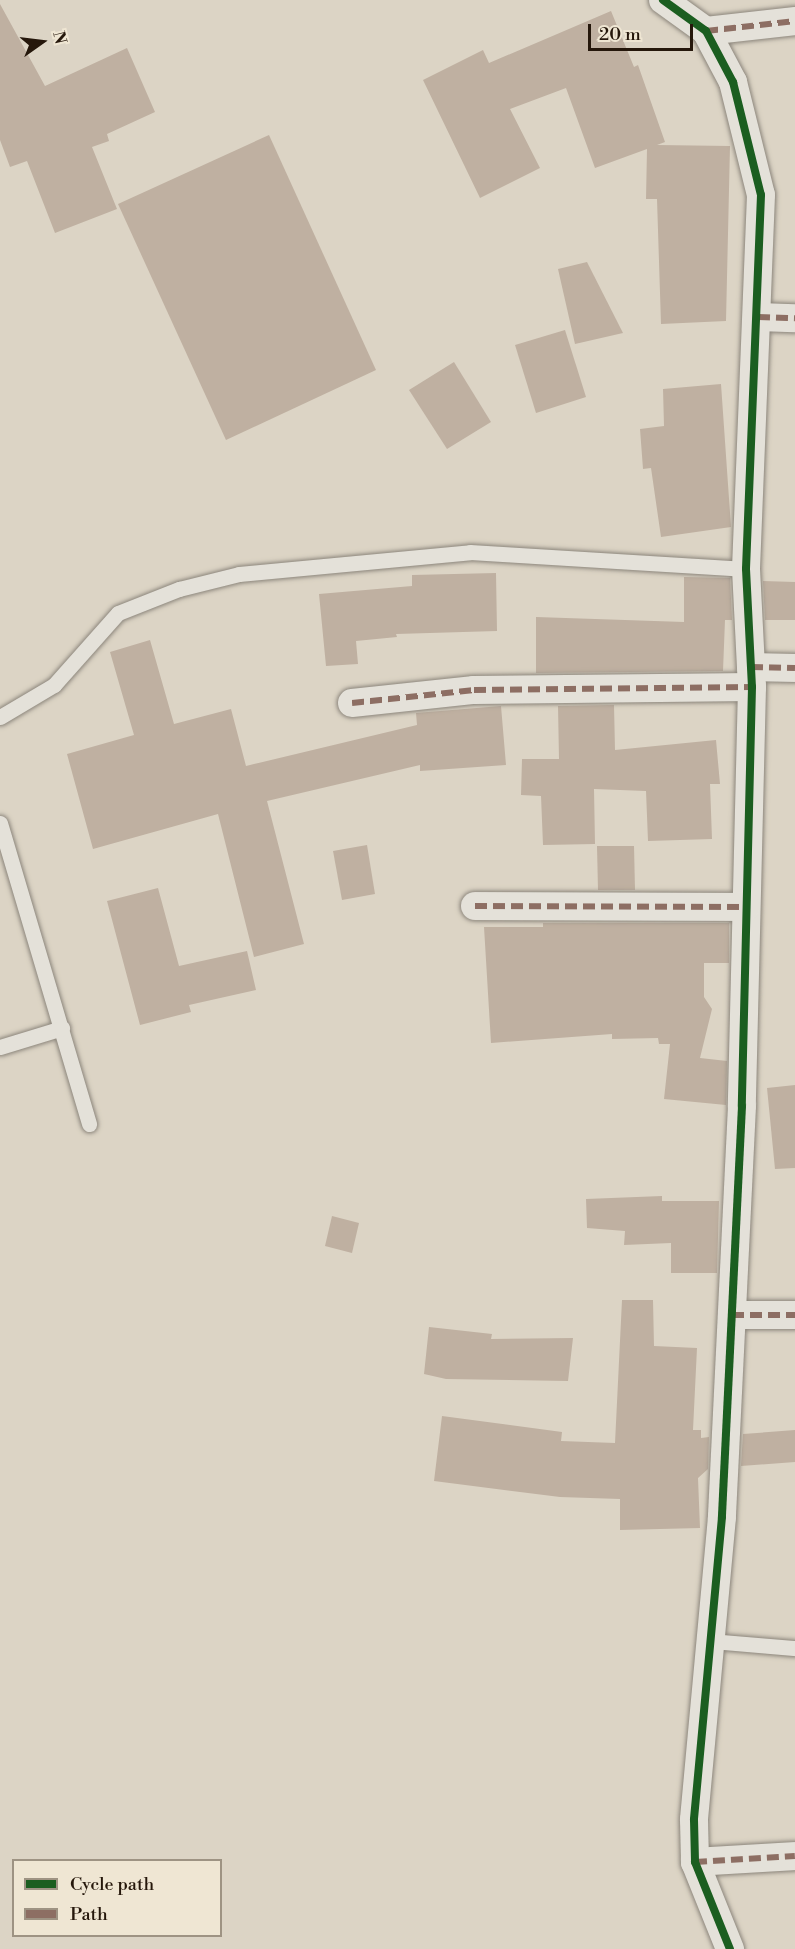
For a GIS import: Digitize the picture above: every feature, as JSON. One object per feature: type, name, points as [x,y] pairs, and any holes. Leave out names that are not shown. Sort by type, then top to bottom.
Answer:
[{"type":"street","points":[[663,0],[706,30],[733,82],[761,195],[758,317],[746,569],[752,677],[732,1316],[723,1516],[694,1820],[695,1862],[730,1949]]},
{"type":"street","points":[[706,30],[795,21]]},
{"type":"street","points":[[758,317],[795,318]]},
{"type":"street","points":[[352,703],[474,690],[752,677],[795,668]]},
{"type":"street","points":[[476,906],[746,907]]},
{"type":"street","points":[[732,1316],[795,1315]]},
{"type":"street","points":[[695,1862],[795,1856]]},
{"type":"lane","points":[[0,717],[54,685],[118,613],[179,589],[239,574],[470,552],[746,569]]},
{"type":"lane","points":[[0,823],[89,1124]]},
{"type":"lane","points":[[0,1047],[62,1028]]},
{"type":"lane","points":[[711,1641],[795,1648]]},
{"type":"building","points":[[0,4],[45,86],[127,48],[155,112],[107,134],[109,141],[92,147],[117,209],[55,233],[27,161],[10,167],[0,140]]},
{"type":"building","points":[[611,11],[634,67],[638,65],[665,142],[657,145],[730,146],[726,321],[661,324],[657,199],[646,199],[647,149],[595,168],[566,88],[510,109],[540,168],[480,198],[423,80],[483,50],[489,63]]},
{"type":"building","points":[[269,135],[376,370],[226,440],[118,204]]},
{"type":"building","points":[[587,262],[623,333],[575,344],[558,269]]},
{"type":"building","points":[[565,330],[586,397],[536,413],[515,345]]},
{"type":"building","points":[[454,362],[491,422],[447,449],[409,390]]},
{"type":"building","points":[[721,384],[731,527],[661,537],[651,468],[643,469],[640,429],[664,426],[663,389]]},
{"type":"building","points":[[496,573],[497,631],[396,634],[397,637],[356,641],[358,664],[326,666],[319,594],[412,586],[412,575]]},
{"type":"building","points":[[684,577],[730,578],[732,620],[725,620],[723,671],[536,673],[536,617],[684,622]]},
{"type":"building","points":[[763,581],[795,582],[795,620],[765,620]]},
{"type":"building","points":[[150,640],[174,724],[231,709],[246,766],[417,725],[416,713],[501,706],[506,765],[420,771],[420,765],[267,801],[304,944],[254,957],[218,814],[93,849],[67,754],[134,735],[110,652]]},
{"type":"building","points":[[614,705],[615,750],[716,740],[720,784],[710,784],[712,839],[648,841],[646,791],[594,789],[595,844],[543,845],[541,796],[521,795],[522,759],[559,759],[558,706]]},
{"type":"building","points":[[367,845],[375,894],[342,900],[333,851]]},
{"type":"building","points":[[597,846],[634,846],[635,890],[598,890]]},
{"type":"building","points":[[158,888],[179,966],[247,951],[256,990],[189,1005],[191,1012],[140,1025],[107,901]]},
{"type":"building","points":[[543,923],[729,923],[729,963],[704,963],[704,997],[712,1009],[700,1058],[727,1061],[726,1105],[664,1099],[670,1044],[659,1044],[658,1038],[612,1039],[612,1034],[491,1043],[484,927],[543,927]]},
{"type":"building","points":[[795,1085],[795,1168],[775,1169],[767,1088]]},
{"type":"building","points":[[662,1196],[662,1201],[719,1201],[717,1273],[671,1273],[671,1243],[624,1245],[625,1231],[587,1228],[586,1199]]},
{"type":"building","points":[[332,1216],[359,1223],[352,1253],[325,1246]]},
{"type":"building","points":[[622,1300],[653,1300],[654,1346],[697,1348],[693,1430],[701,1430],[701,1438],[709,1437],[708,1469],[698,1478],[700,1528],[620,1530],[620,1499],[560,1497],[434,1481],[442,1416],[562,1432],[561,1441],[615,1443]]},
{"type":"building","points":[[429,1327],[492,1334],[491,1339],[573,1338],[568,1381],[446,1379],[424,1374]]},
{"type":"building","points":[[795,1430],[795,1462],[741,1466],[743,1434]]},
{"type":"marked path","points":[[706,31],[795,21]]},
{"type":"marked path","points":[[758,317],[795,318]]},
{"type":"marked path","points":[[751,667],[795,668]]},
{"type":"marked path","points":[[352,703],[474,690],[752,687]]},
{"type":"marked path","points":[[475,906],[746,907]]},
{"type":"marked path","points":[[732,1315],[795,1315]]},
{"type":"marked path","points":[[695,1862],[795,1856]]},
{"type":"cycle path","points":[[663,0],[706,31],[733,82],[761,195],[746,569],[752,687],[742,1106],[722,1517],[694,1820],[695,1862],[730,1949]]}]
